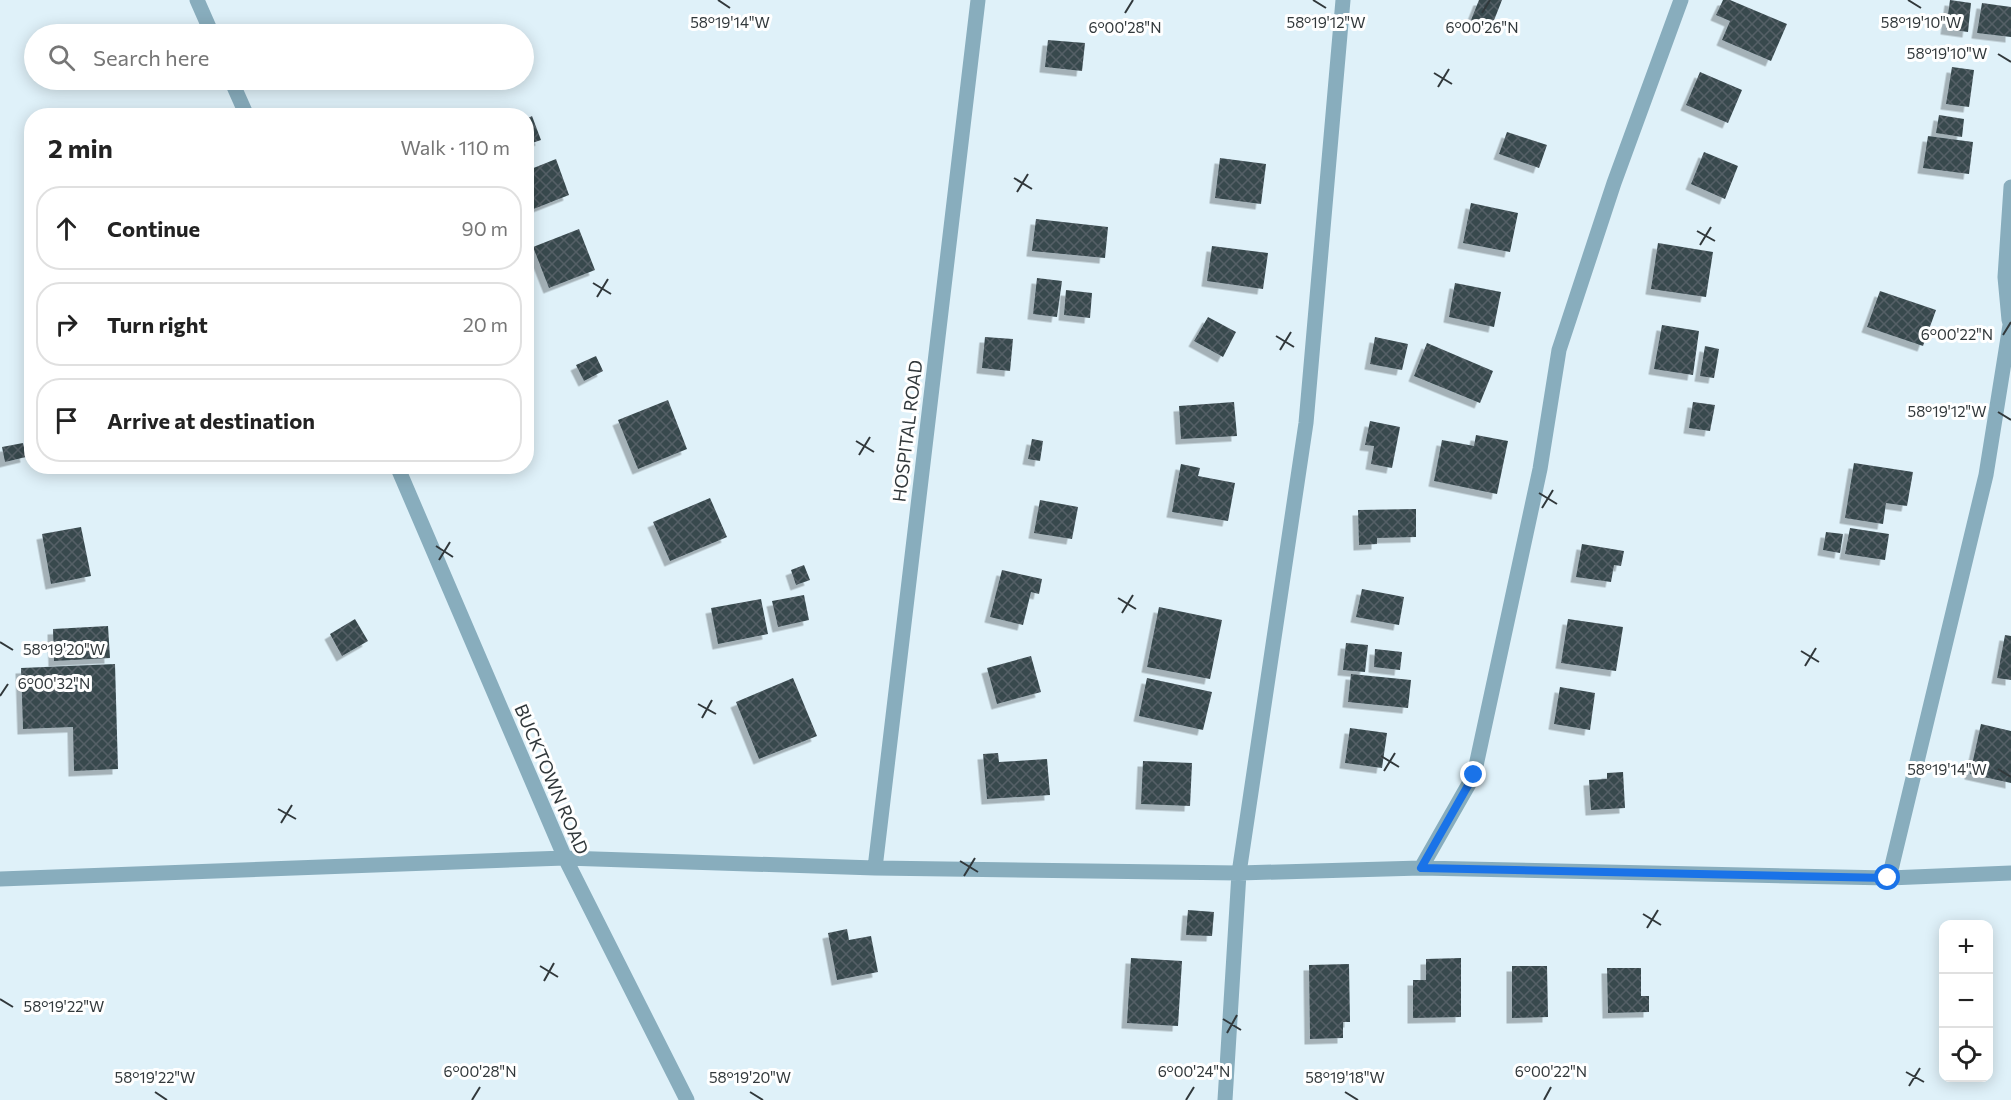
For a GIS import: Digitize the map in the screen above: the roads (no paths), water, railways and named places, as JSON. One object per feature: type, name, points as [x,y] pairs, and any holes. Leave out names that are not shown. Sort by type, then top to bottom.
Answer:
[{"type":"street","points":[[197,0],[208,24]]},
{"type":"street","name":"HOSPITAL ROAD","points":[[875,868],[978,0]]},
{"type":"street","points":[[1225,1100],[1239,873],[1306,423],[1343,0]]},
{"type":"street","points":[[1421,868],[1474,775],[1540,469],[1559,350],[1614,183],[1681,0]]},
{"type":"street","points":[[235,90],[243,108]]},
{"type":"street","points":[[1888,878],[1986,475],[2010,319],[2005,277],[2011,187]]},
{"type":"street","name":"BUCKTOWN ROAD","points":[[400,474],[565,858],[687,1100]]},
{"type":"street","points":[[0,879],[565,858],[875,868],[1239,873],[1421,868],[1888,878],[2011,873]]}]
